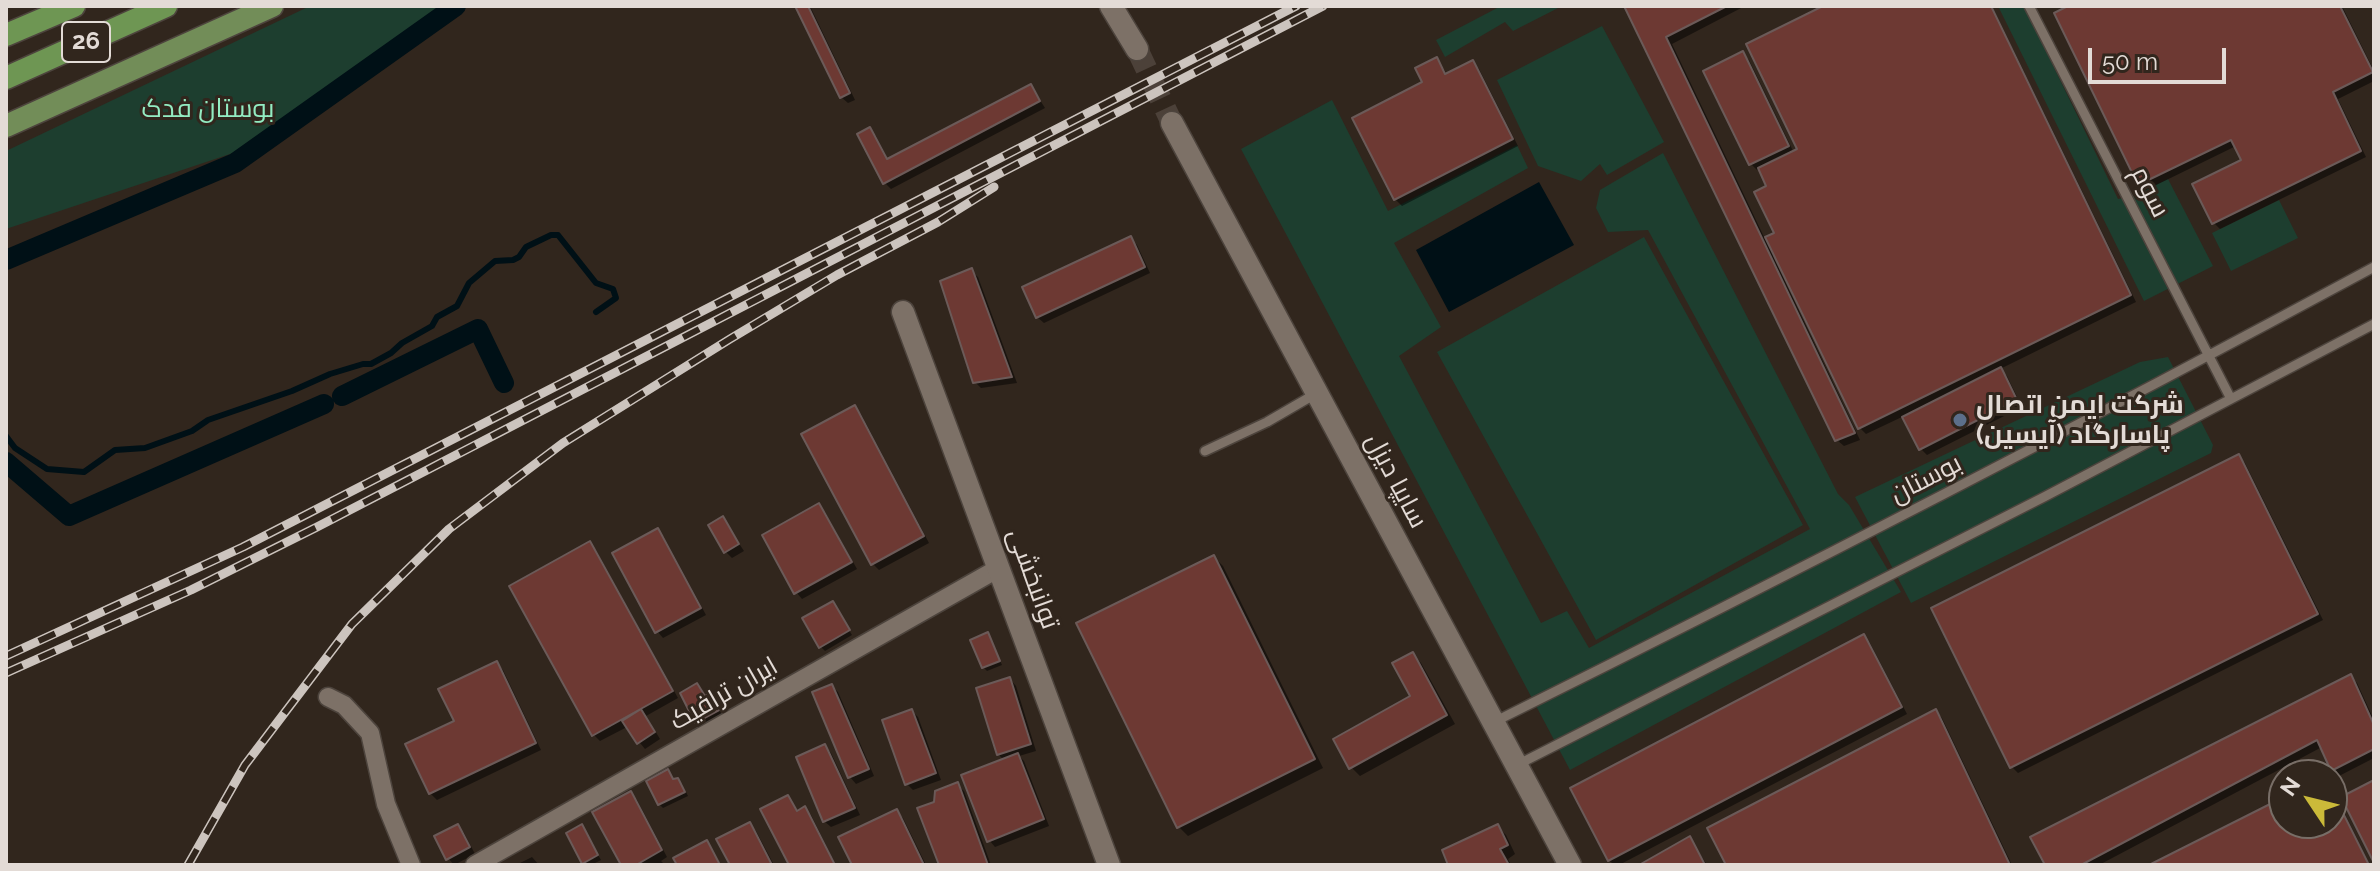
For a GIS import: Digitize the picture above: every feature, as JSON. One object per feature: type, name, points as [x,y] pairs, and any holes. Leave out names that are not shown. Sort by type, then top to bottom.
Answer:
[{"type":"highway","name":"26","points":[[6,35],[74,6]]},
{"type":"highway","name":"26","points":[[6,78],[166,6]]},
{"type":"main road","points":[[6,126],[272,6]]},
{"type":"street","points":[[1111,6],[1137,49]]},
{"type":"street","name":"سایپا دیزل","points":[[1172,123],[1570,865]]},
{"type":"street","name":"توانبخشی","points":[[903,312],[1109,865]]},
{"type":"street","name":"ایران ترافیک","points":[[475,865],[999,568]]},
{"type":"street","points":[[328,697],[344,705],[370,733],[386,804],[411,865]]},
{"type":"lane","name":"سوم","points":[[2029,6],[2231,399]]},
{"type":"lane","name":"بوستان","points":[[1494,722],[1762,589],[2374,267]]},
{"type":"lane","points":[[1517,765],[2374,324]]},
{"type":"lane","points":[[1205,451],[1267,422],[1317,393]]},
{"type":"green space","name":"بوستان فدک","points":[[310,6],[441,6],[233,153],[6,229],[6,151]]},
{"type":"green space","points":[[1501,6],[1562,6],[1513,31],[1505,22],[1445,57],[1436,40]]},
{"type":"green space","points":[[1998,6],[2024,6],[2118,199],[2133,196],[2168,179],[2213,266],[2144,301]]},
{"type":"green space","points":[[1602,26],[1664,142],[1607,175],[1600,164],[1581,181],[1538,166],[1497,80]]},
{"type":"green space","points":[[1332,100],[1388,211],[1517,145],[1528,168],[1394,243],[1441,327],[1399,356],[1541,623],[1567,611],[1589,648],[1810,529],[1648,230],[1608,232],[1596,208],[1600,190],[1663,153],[1838,494],[1849,505],[1901,592],[1570,770],[1241,149]]},
{"type":"green space","points":[[2279,200],[2298,238],[2231,271],[2212,233]]},
{"type":"green space","points":[[1644,237],[1803,525],[1596,640],[1437,352]]},
{"type":"green space","points":[[2168,357],[2213,445],[2211,453],[1911,603],[1855,497],[2140,362]]},
{"type":"shaded area","points":[[1539,182],[1574,245],[1449,312],[1416,250]]},
{"type":"building","points":[[795,6],[808,6],[850,93],[840,98]]},
{"type":"building","points":[[1624,6],[1727,6],[1666,37],[1855,433],[1835,441]]},
{"type":"building","points":[[1823,6],[1991,6],[2131,295],[1858,429],[1765,237],[1774,233],[1754,192],[1766,186],[1758,168],[1797,149],[1746,44]]},
{"type":"building","points":[[2068,6],[2340,6],[2373,72],[2333,92],[2361,151],[2212,224],[2192,184],[2241,160],[2231,140],[2138,185],[2054,13]]},
{"type":"building","points":[[1743,51],[1789,146],[1749,165],[1703,71]]},
{"type":"building","points":[[1437,57],[1445,74],[1473,60],[1513,139],[1394,200],[1352,118],[1422,82],[1415,68]]},
{"type":"building","points":[[1031,84],[1040,101],[883,184],[857,134],[870,127],[887,159]]},
{"type":"building","points":[[1131,236],[1145,267],[1036,318],[1022,287]]},
{"type":"building","points":[[972,268],[1012,377],[973,383],[940,281]]},
{"type":"building","points":[[2001,367],[2017,400],[1919,450],[1902,417]]},
{"type":"building","points":[[855,405],[924,536],[871,565],[801,434]]},
{"type":"building","points":[[2239,454],[2318,614],[2010,768],[1931,608]]},
{"type":"building","points":[[819,503],[852,562],[794,594],[762,535]]},
{"type":"building","points":[[723,516],[739,544],[724,553],[708,525]]},
{"type":"building","points":[[658,528],[701,608],[655,633],[612,553]]},
{"type":"building","points":[[590,541],[673,691],[592,736],[509,586]]},
{"type":"building","points":[[1214,555],[1315,759],[1177,828],[1076,623]]},
{"type":"building","points":[[833,601],[850,630],[819,648],[802,618]]},
{"type":"building","points":[[988,632],[1000,661],[982,668],[970,640]]},
{"type":"building","points":[[1864,634],[1902,707],[1608,861],[1570,788]]},
{"type":"building","points":[[1413,652],[1447,715],[1349,769],[1333,739],[1410,696],[1392,663]]},
{"type":"building","points":[[497,661],[536,743],[429,794],[405,744],[454,721],[438,689]]},
{"type":"building","points":[[2351,674],[2374,725],[2374,749],[2348,762],[2348,759],[2326,759],[2317,740],[2281,759],[2268,759],[2268,766],[2081,865],[2045,865],[2030,837]]},
{"type":"building","points":[[1010,677],[1031,744],[997,755],[976,688]]},
{"type":"building","points":[[697,683],[705,696],[712,692],[721,709],[695,723],[680,693]]},
{"type":"building","points":[[832,684],[869,769],[848,778],[812,692]]},
{"type":"building","points":[[641,709],[655,732],[637,744],[622,721]]},
{"type":"building","points":[[912,709],[936,773],[905,785],[882,720]]},
{"type":"building","points":[[1936,709],[2010,865],[1726,865],[1707,828]]},
{"type":"building","points":[[825,744],[855,808],[823,822],[796,757]]},
{"type":"building","points":[[1018,753],[1044,819],[987,842],[961,775]]},
{"type":"building","points":[[668,769],[673,779],[678,778],[685,792],[658,805],[646,781]]},
{"type":"building","points":[[2374,780],[2374,863],[2348,811],[2348,793]]},
{"type":"building","points":[[958,782],[988,865],[939,865],[917,808],[934,802],[935,791]]},
{"type":"building","points":[[631,791],[662,850],[636,865],[621,865],[592,812]]},
{"type":"building","points":[[788,795],[797,811],[805,806],[835,865],[789,865],[760,809]]},
{"type":"building","points":[[2268,805],[2268,839],[2348,839],[2348,823],[2369,865],[2149,865]]},
{"type":"building","points":[[897,809],[924,865],[852,865],[838,837]]},
{"type":"building","points":[[750,822],[772,865],[730,865],[716,839]]},
{"type":"building","points":[[458,824],[470,847],[446,860],[434,836]]},
{"type":"building","points":[[582,824],[598,855],[582,864],[566,833]]},
{"type":"building","points":[[1498,824],[1508,845],[1500,849],[1509,865],[1448,865],[1442,850]]},
{"type":"building","points":[[1690,836],[1705,865],[1639,865]]},
{"type":"building","points":[[707,840],[720,865],[677,865],[673,858]]},
{"type":"waterway","points":[[6,260],[235,163],[456,6]]},
{"type":"waterway","points":[[6,436],[15,448],[47,469],[84,472],[115,450],[145,448],[192,431],[208,420],[292,391],[330,374],[371,364],[432,326],[437,317],[457,306],[469,283],[495,261],[513,260],[526,247],[551,235],[558,235],[596,283],[613,289],[616,298],[596,312]]},
{"type":"waterway","points":[[342,396],[478,329],[504,383]]},
{"type":"waterway","points":[[6,462],[69,516],[324,404]]},
{"type":"tunnel","points":[[1137,49],[1172,123]]},
{"type":"railway","points":[[6,656],[243,547],[1296,6]]},
{"type":"railway","points":[[6,673],[191,590],[317,527],[1323,6]]},
{"type":"railway","points":[[188,865],[245,765],[352,624],[449,529],[563,443],[837,275],[938,222],[994,187]]},
{"type":"place","name":"شرکت ایمن اتصال پاسارگاد (آیسین)","points":[[1960,420]]}]
